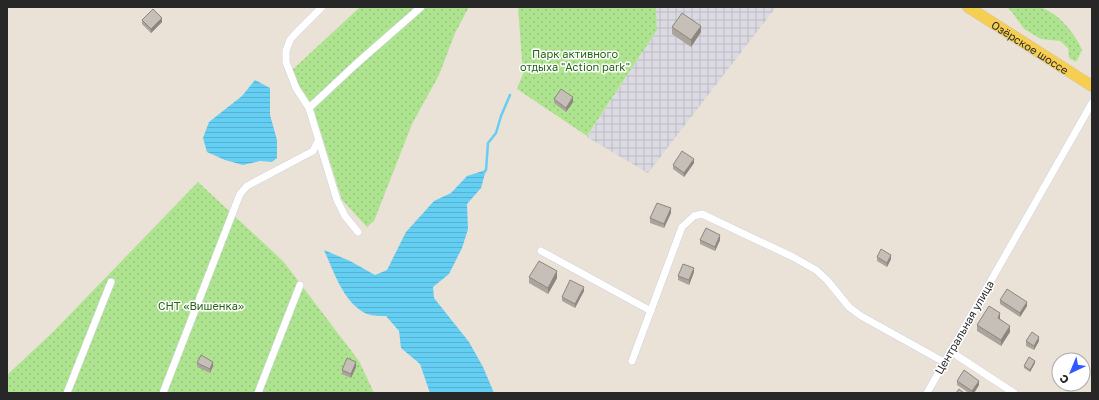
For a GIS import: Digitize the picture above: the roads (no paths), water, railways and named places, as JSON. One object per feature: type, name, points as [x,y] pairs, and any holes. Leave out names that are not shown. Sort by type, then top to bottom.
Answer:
[{"type":"main road","name":"Озёрское шоссе","points":[[968,7],[1092,86]]},
{"type":"street","points":[[322,7],[290,40],[286,51],[286,62],[296,88],[309,108],[337,200],[345,216],[358,232]]},
{"type":"street","points":[[309,108],[421,7]]},
{"type":"street","name":"Центральная улица","points":[[927,393],[1092,103]]},
{"type":"street","points":[[163,393],[240,194],[247,186],[313,151],[318,140]]},
{"type":"street","points":[[632,361],[682,227],[694,216],[702,214],[793,257],[816,270],[827,280],[850,307],[861,316],[944,362]]},
{"type":"street","points":[[541,251],[651,311]]},
{"type":"street","points":[[68,393],[111,282]]},
{"type":"street","points":[[258,393],[300,285]]},
{"type":"street","points":[[950,351],[1014,393]]},
{"type":"water","points":[[255,80],[270,88],[270,115],[277,140],[277,158],[272,162],[260,161],[243,165],[225,160],[207,152],[203,138],[209,122],[242,96]]},
{"type":"water","points":[[486,170],[481,188],[467,204],[468,229],[462,248],[449,274],[433,287],[434,298],[469,342],[483,367],[494,393],[430,393],[420,364],[401,348],[399,331],[386,316],[374,316],[367,314],[352,303],[336,277],[324,250],[350,261],[375,275],[387,270],[406,232],[434,201],[451,193],[467,176]]},
{"type":"waterway","points":[[484,172],[486,170],[488,143],[496,133],[510,95]]},
{"type":"park label","name":"Парк активного отдыха \"Action park\"","points":[[575,59]]},
{"type":"park label","name":"СНТ «Вишенка»","points":[[201,305]]}]
